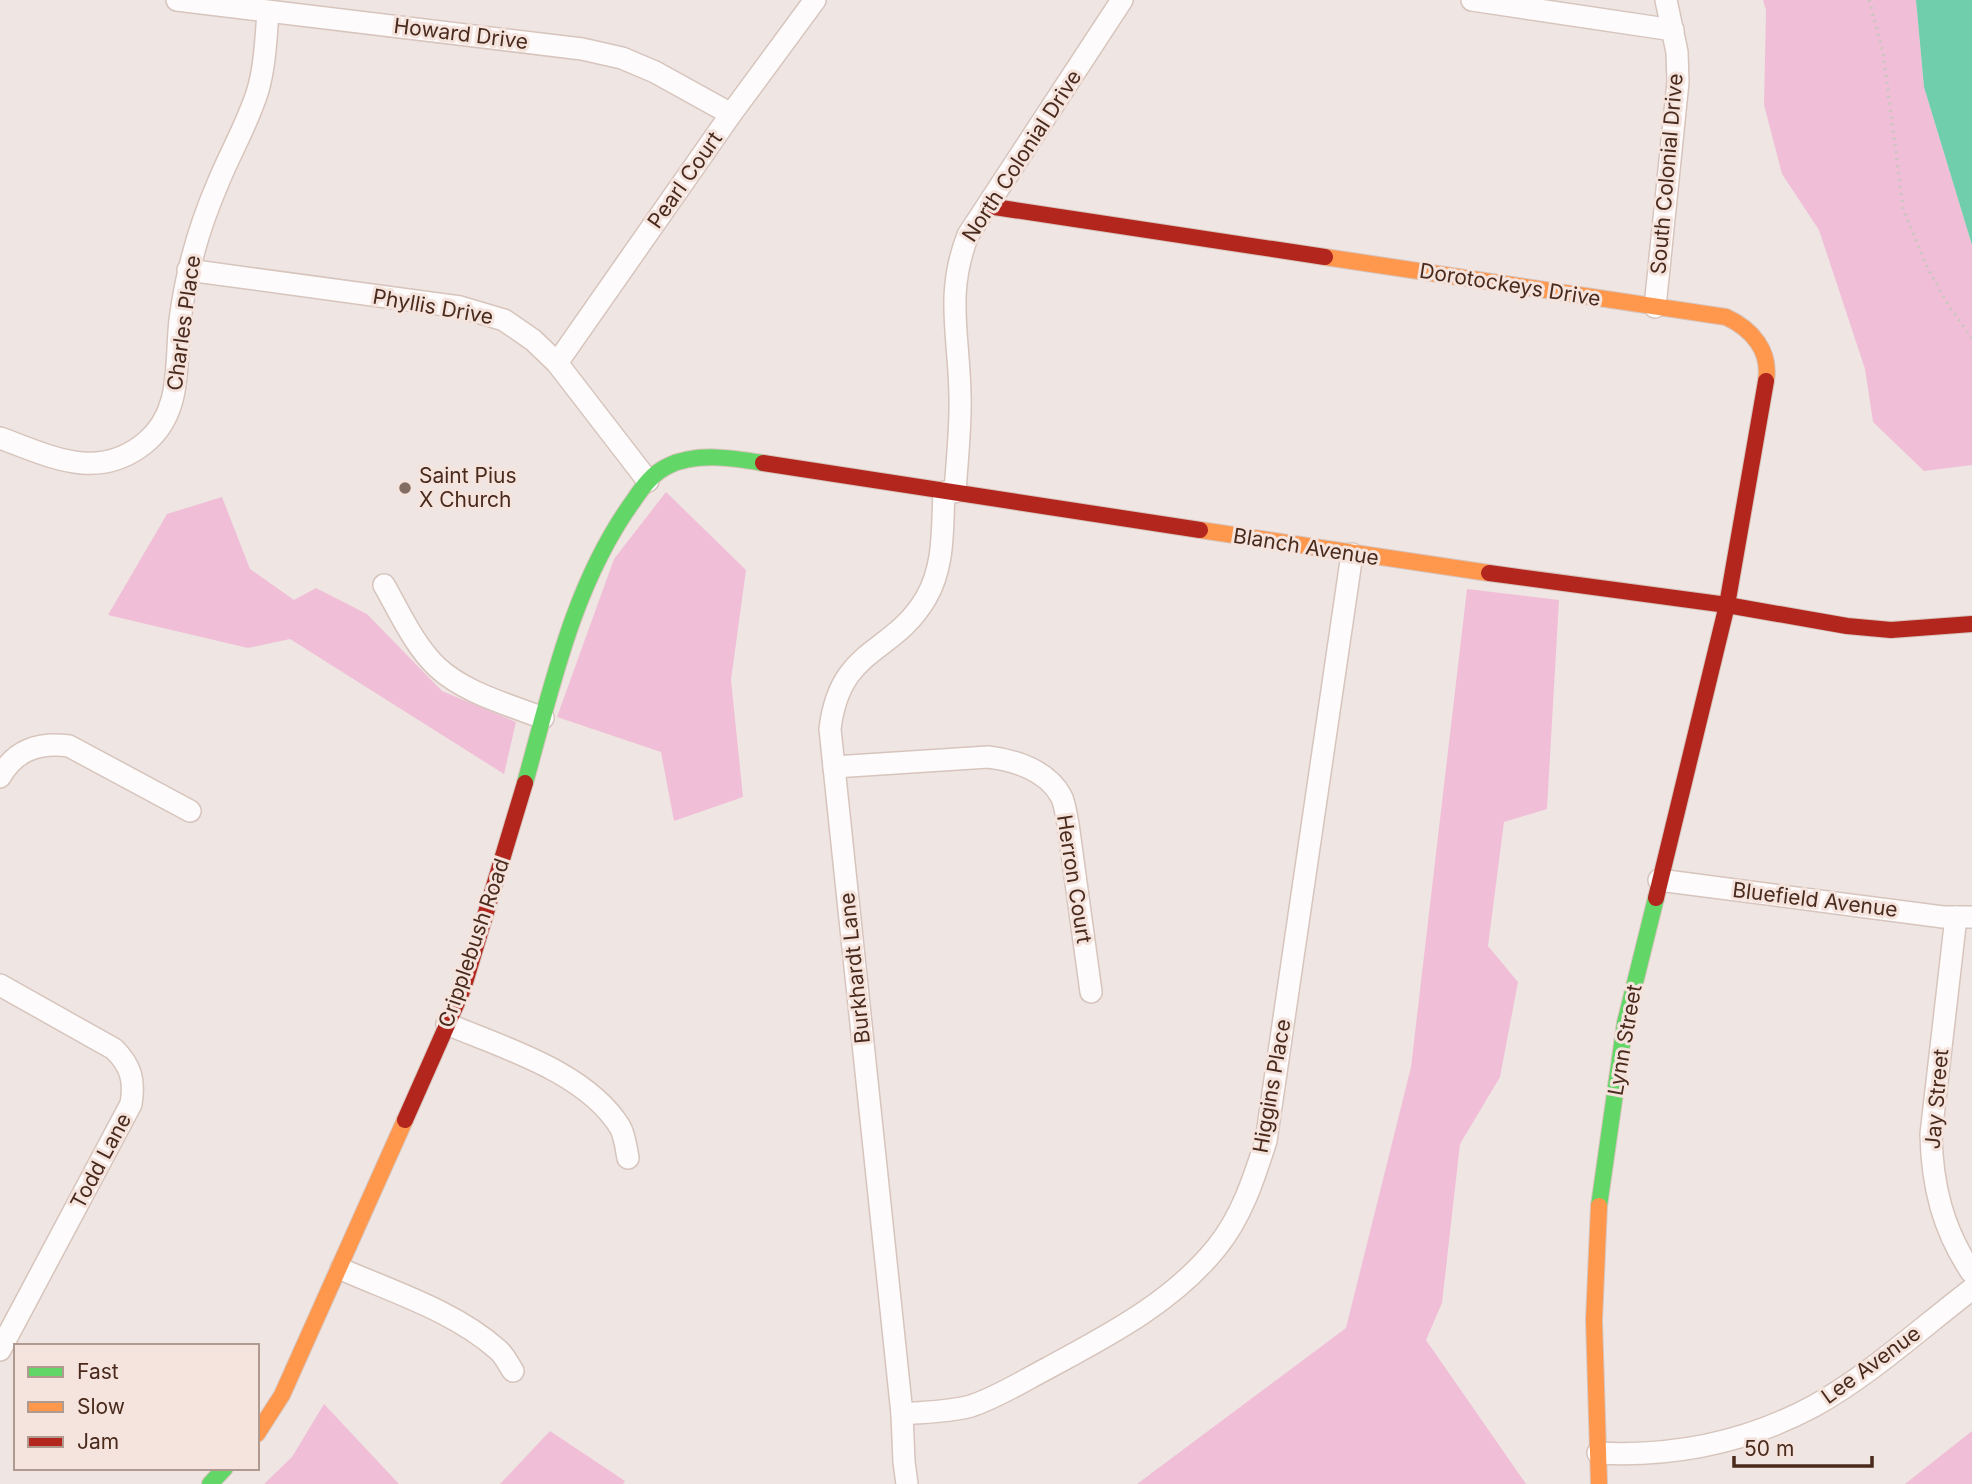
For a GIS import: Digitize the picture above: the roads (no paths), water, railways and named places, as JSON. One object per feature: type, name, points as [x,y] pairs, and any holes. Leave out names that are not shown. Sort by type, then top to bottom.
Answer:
[{"type":"main road","name":"Dorotockeys Drive","points":[[988,206],[1726,317],[1740,323],[1761,344],[1767,373],[1727,605]]},
{"type":"main road","name":"Blanch Avenue","points":[[648,481],[668,464],[710,457],[744,460],[1352,554],[1727,605],[1847,626],[1891,630],[1972,624]]},
{"type":"main road","name":"Cripplebush Road","points":[[259,1431],[282,1395],[341,1269],[462,991],[579,601],[608,540],[648,481]]},
{"type":"main road","name":"Lynn Street","points":[[1599,1484],[1594,1320],[1599,1197],[1625,1023],[1727,605]]},
{"type":"main road","points":[[210,1484],[223,1470]]},
{"type":"street","name":"Howard Drive","points":[[177,0],[582,49],[622,58],[656,72],[731,114]]},
{"type":"street","name":"Pearl Court","points":[[557,363],[731,114],[815,0]]},
{"type":"street","name":"North Colonial Drive","points":[[949,492],[961,396],[954,284],[959,259],[968,235],[1122,0]]},
{"type":"street","points":[[1472,0],[1673,30]]},
{"type":"street","name":"South Colonial Drive","points":[[1655,307],[1678,82],[1673,30],[1666,0]]},
{"type":"street","name":"Charles Place","points":[[0,438],[69,463],[88,465],[118,458],[146,443],[159,427],[168,412],[175,391],[180,321],[188,270],[205,215],[246,125],[258,88],[265,55],[268,12]]},
{"type":"street","name":"Phyllis Drive","points":[[188,270],[460,307],[504,320],[533,340],[557,363],[648,481]]},
{"type":"street","name":"Burkhardt Lane","points":[[907,1484],[902,1413],[830,729],[832,709],[839,689],[851,670],[865,655],[898,632],[915,615],[927,597],[936,577],[949,492]]},
{"type":"street","name":"Higgins Place","points":[[902,1413],[968,1407],[990,1399],[1087,1347],[1174,1292],[1219,1245],[1237,1216],[1266,1141],[1352,554]]},
{"type":"street","points":[[384,586],[419,645],[437,667],[469,689],[543,718]]},
{"type":"street","points":[[0,777],[19,754],[35,746],[51,743],[69,746],[190,811]]},
{"type":"street","name":"Herron Court","points":[[834,767],[988,757],[1008,760],[1029,768],[1047,781],[1061,796],[1068,824],[1091,992]]},
{"type":"street","name":"Bluefield Avenue","points":[[1659,880],[1964,917]]},
{"type":"street","name":"Jay Street","points":[[1964,917],[1931,1134],[1937,1197],[1947,1227],[1972,1273]]},
{"type":"street","name":"Todd Lane","points":[[0,985],[114,1049],[132,1074],[134,1088],[131,1104],[0,1350]]},
{"type":"street","points":[[447,1024],[531,1060],[570,1080],[600,1101],[621,1129],[628,1158]]},
{"type":"street","points":[[341,1269],[471,1329],[500,1350],[513,1371]]},
{"type":"street","name":"Lee Avenue","points":[[1598,1453],[1660,1453],[1700,1447],[1778,1424],[1849,1385],[1972,1289]]},
{"type":"place","name":"Saint Pius X Church","points":[[405,488]]}]
